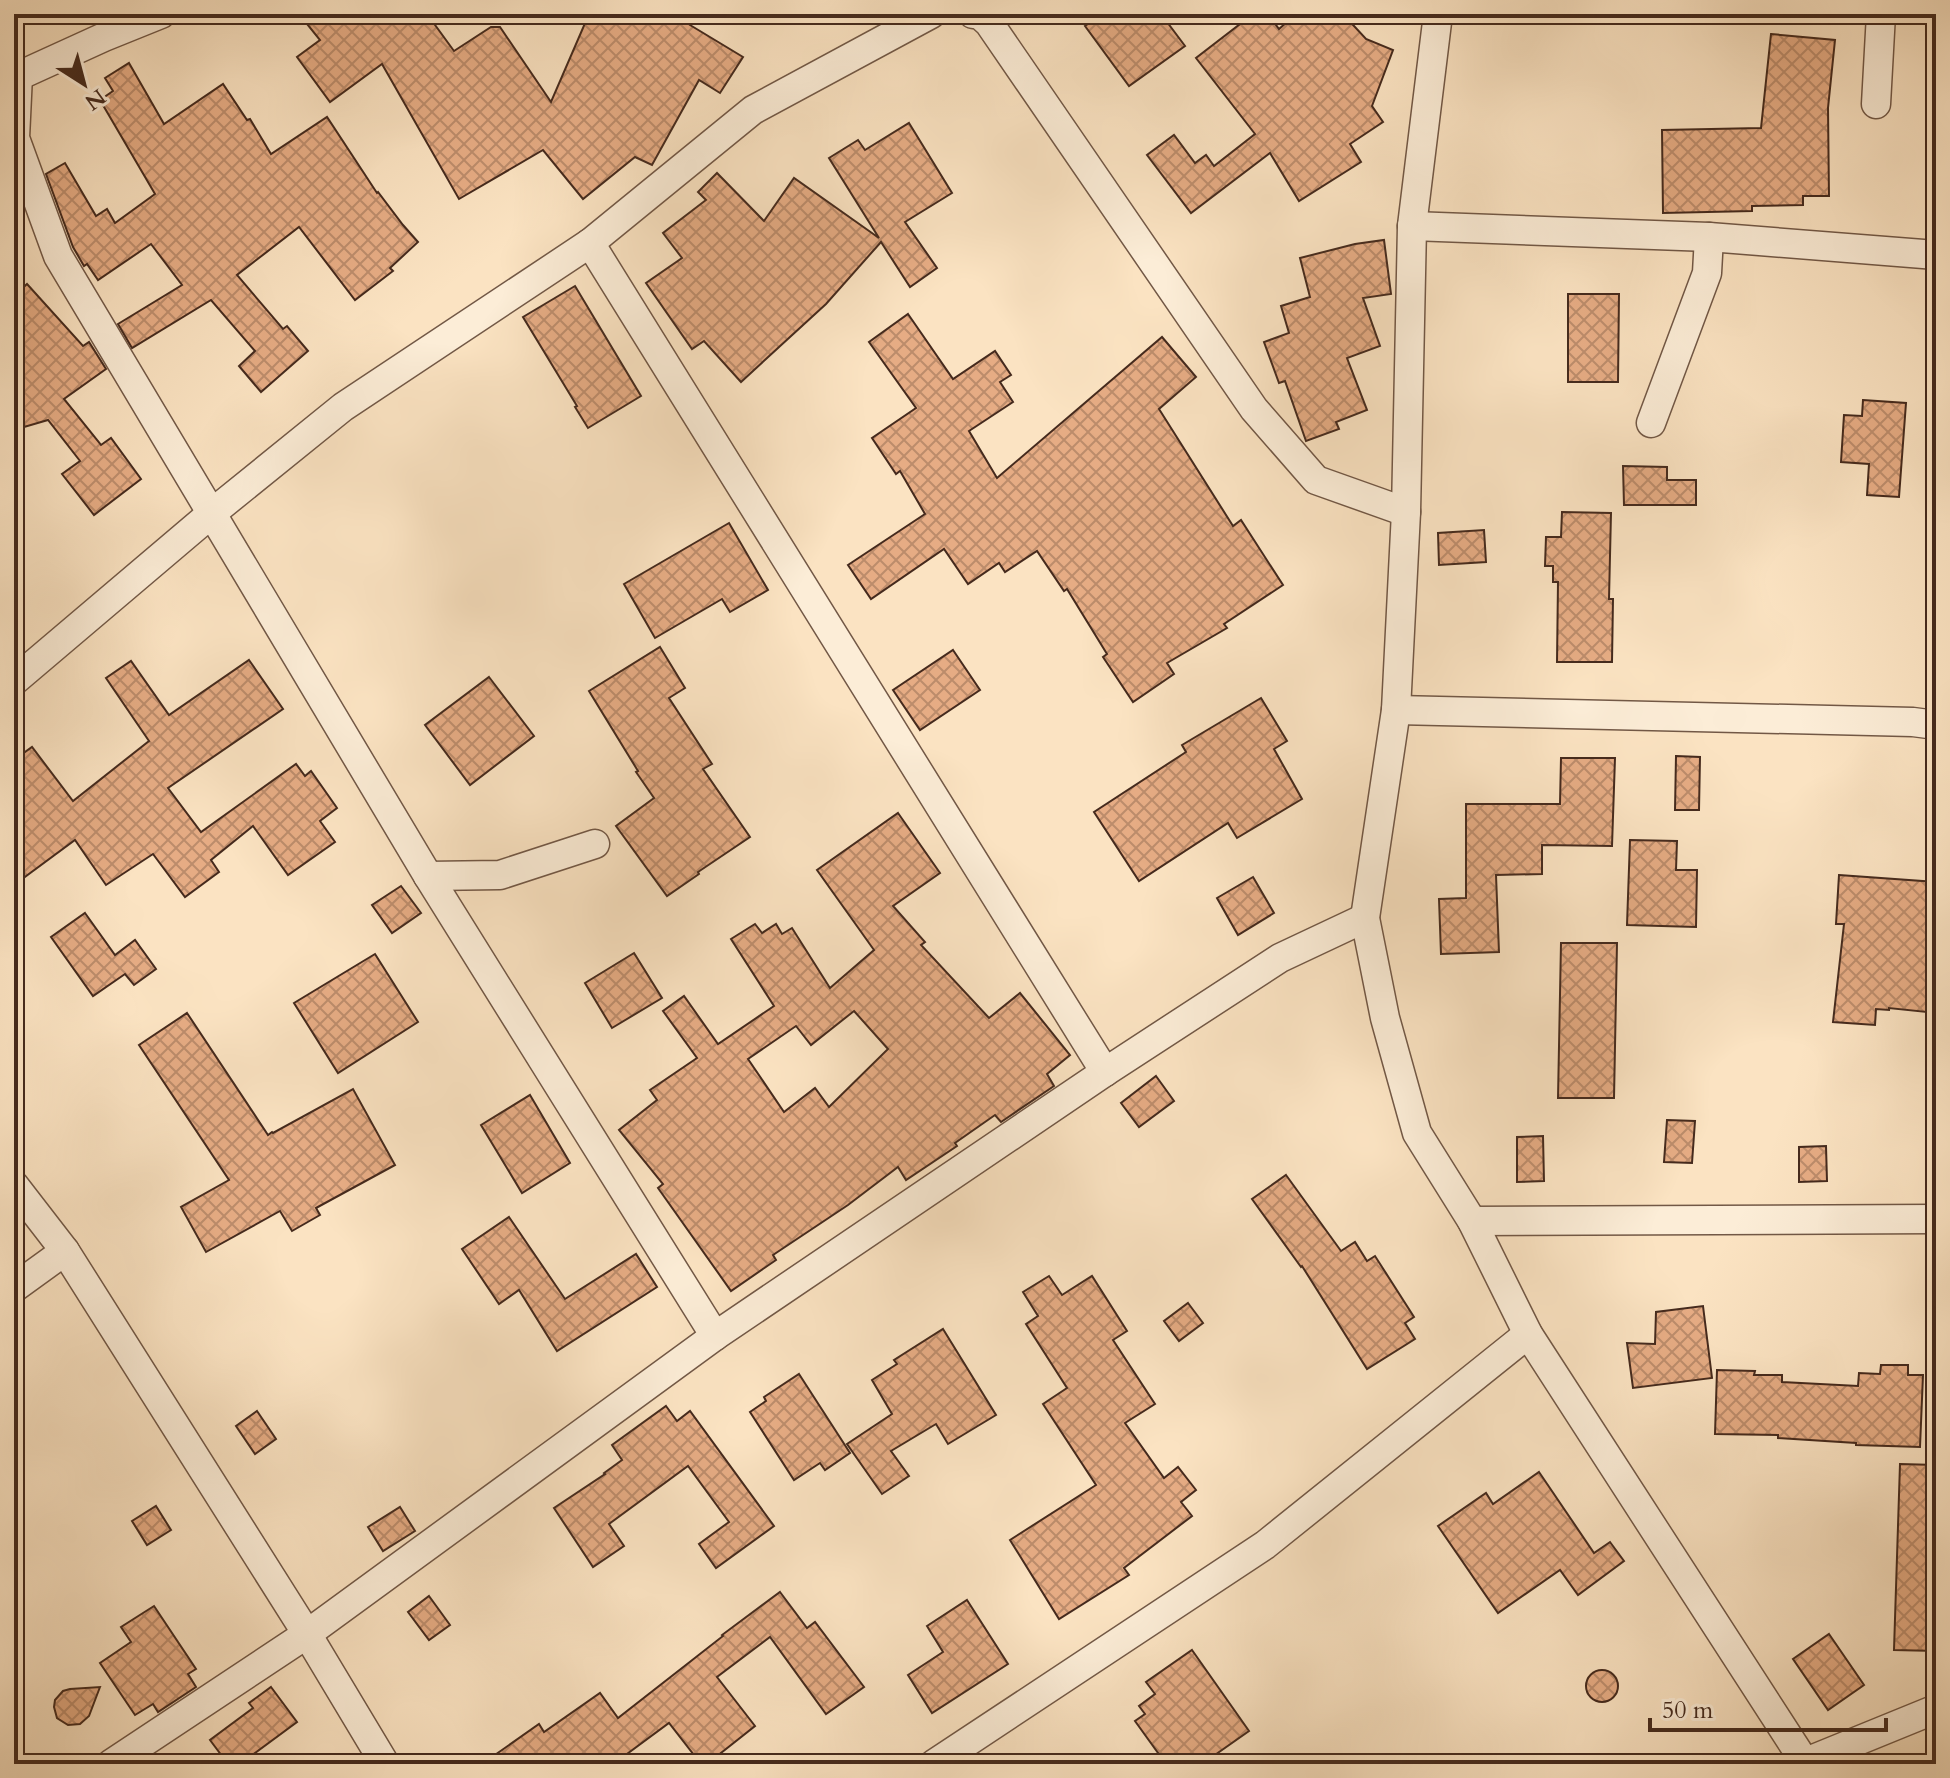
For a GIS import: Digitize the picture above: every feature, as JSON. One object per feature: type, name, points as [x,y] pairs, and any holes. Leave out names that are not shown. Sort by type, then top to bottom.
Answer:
[{"type":"street","points":[[161,14],[15,75],[15,138],[58,256],[428,876],[715,1336]]},
{"type":"street","points":[[14,681],[343,407],[590,243],[753,110],[931,14]]},
{"type":"street","points":[[1438,14],[1412,226],[1406,512],[1396,710],[1365,918],[1385,1018],[1417,1133],[1472,1221],[1528,1334],[1804,1763],[1936,1709]]},
{"type":"street","points":[[1876,104],[1881,14]]},
{"type":"street","points":[[983,17],[1254,409],[1316,480],[1406,512]]},
{"type":"street","points":[[1412,226],[1709,237],[1936,255]]},
{"type":"street","points":[[1651,423],[1707,273],[1709,237]]},
{"type":"street","points":[[590,243],[1105,1072]]},
{"type":"street","points":[[1396,710],[1936,725]]},
{"type":"street","points":[[428,876],[500,875],[595,844]]},
{"type":"street","points":[[111,1764],[307,1634],[715,1336],[1105,1072],[1280,958],[1365,918]]},
{"type":"street","points":[[14,1185],[65,1251],[307,1634],[385,1764]]},
{"type":"street","points":[[1472,1221],[1936,1219]]},
{"type":"street","points":[[14,1288],[65,1251]]},
{"type":"street","points":[[934,1764],[1265,1545],[1528,1334]]},
{"type":"building","points":[[299,14],[427,14],[454,51],[491,27],[500,27],[551,102],[589,14],[696,14],[690,25],[743,57],[720,93],[699,80],[652,165],[635,157],[583,199],[543,150],[459,199],[382,64],[330,102],[297,57],[320,40]]},
{"type":"building","points":[[1102,14],[1161,14],[1185,46],[1129,86],[1085,26]]},
{"type":"building","points":[[1253,14],[1268,14],[1279,29],[1296,14],[1343,14],[1366,39],[1393,50],[1372,106],[1383,122],[1350,144],[1361,162],[1299,201],[1270,153],[1191,213],[1147,155],[1174,135],[1195,163],[1206,155],[1214,166],[1255,134],[1196,58]]},
{"type":"building","points":[[1771,34],[1835,40],[1828,108],[1829,196],[1803,196],[1803,205],[1752,206],[1752,211],[1663,213],[1662,130],[1761,128]]},
{"type":"building","points":[[129,63],[164,124],[223,84],[247,120],[250,119],[271,154],[327,117],[377,193],[418,242],[390,268],[393,271],[355,300],[299,227],[237,275],[283,329],[287,326],[308,351],[261,392],[239,366],[255,351],[211,300],[132,348],[118,324],[182,285],[151,244],[98,280],[87,264],[84,266],[73,247],[46,174],[65,163],[96,216],[107,209],[115,223],[155,194],[100,100],[113,91],[105,78]]},
{"type":"building","points":[[909,123],[952,193],[905,222],[937,268],[910,287],[881,242],[826,304],[741,382],[704,341],[692,349],[646,283],[682,258],[663,233],[706,200],[698,192],[717,173],[764,221],[794,178],[879,238],[829,158],[858,140],[865,150]]},
{"type":"building","points":[[1384,240],[1391,294],[1363,298],[1380,346],[1347,358],[1367,410],[1336,422],[1339,429],[1306,441],[1285,381],[1279,383],[1264,342],[1289,333],[1281,306],[1310,297],[1300,258]]},
{"type":"building","points":[[27,284],[83,346],[89,342],[106,369],[64,399],[101,445],[111,438],[141,479],[94,515],[62,474],[80,461],[48,420],[14,430],[14,296]]},
{"type":"building","points":[[575,286],[641,396],[588,428],[523,317]]},
{"type":"building","points":[[1568,294],[1619,294],[1618,382],[1568,382]]},
{"type":"building","points":[[908,314],[953,379],[995,351],[1011,375],[1000,382],[1013,402],[969,431],[997,478],[1162,337],[1196,377],[1159,409],[1233,526],[1241,520],[1283,585],[1224,624],[1227,628],[1167,663],[1174,674],[1133,702],[1103,657],[1107,654],[1067,589],[1064,591],[1037,551],[1005,572],[999,563],[968,584],[944,549],[871,599],[848,565],[925,514],[900,471],[896,474],[872,438],[916,408],[869,342]]},
{"type":"building","points":[[1863,400],[1906,403],[1899,497],[1867,495],[1869,464],[1841,462],[1844,415],[1862,416]]},
{"type":"building","points":[[1623,466],[1667,467],[1667,480],[1696,480],[1696,505],[1624,505]]},
{"type":"building","points":[[1562,512],[1611,513],[1609,599],[1613,599],[1612,662],[1557,662],[1558,582],[1553,582],[1553,566],[1545,566],[1546,537],[1561,537]]},
{"type":"building","points":[[729,523],[768,590],[730,612],[722,599],[655,638],[624,584]]},
{"type":"building","points":[[1484,530],[1486,562],[1439,565],[1438,533]]},
{"type":"building","points":[[660,647],[685,688],[669,698],[712,764],[703,769],[750,837],[667,896],[616,826],[654,798],[589,691]]},
{"type":"building","points":[[953,650],[980,690],[920,730],[893,690]]},
{"type":"building","points":[[249,660],[283,709],[168,788],[201,832],[296,764],[305,776],[311,771],[337,808],[320,821],[335,842],[288,875],[253,826],[211,860],[219,872],[185,897],[153,854],[106,885],[75,840],[14,885],[14,760],[32,747],[73,801],[149,741],[106,678],[131,661],[169,715]]},
{"type":"building","points":[[489,677],[534,736],[470,785],[425,725]]},
{"type":"building","points":[[1261,698],[1287,741],[1274,749],[1302,799],[1237,838],[1228,823],[1139,881],[1094,812],[1186,752],[1182,745]]},
{"type":"building","points":[[1676,756],[1700,757],[1699,810],[1675,810]]},
{"type":"building","points":[[1561,758],[1615,758],[1612,846],[1542,845],[1542,874],[1496,875],[1499,952],[1441,954],[1439,899],[1466,898],[1466,804],[1560,804]]},
{"type":"building","points":[[898,813],[940,873],[893,906],[925,942],[921,945],[989,1018],[1020,993],[1070,1055],[1047,1074],[1054,1086],[1001,1122],[995,1115],[955,1143],[957,1146],[906,1180],[898,1167],[773,1255],[776,1260],[731,1291],[658,1188],[663,1184],[619,1130],[657,1100],[650,1090],[697,1058],[663,1011],[684,996],[718,1044],[774,1006],[731,939],[755,924],[762,933],[776,924],[782,934],[792,928],[830,988],[874,950],[817,870]],"holes":[[[854,1011],[888,1049],[829,1107],[815,1088],[784,1112],[748,1059],[796,1026],[811,1045]]]},
{"type":"building","points":[[1630,840],[1677,841],[1676,870],[1697,870],[1696,927],[1627,925]]},
{"type":"building","points":[[1839,875],[1936,882],[1936,1013],[1876,1009],[1875,1025],[1833,1022],[1844,924],[1836,924]]},
{"type":"building","points":[[1253,877],[1274,913],[1238,935],[1217,898]]},
{"type":"building","points":[[401,886],[421,913],[392,933],[372,905]]},
{"type":"building","points":[[85,913],[115,955],[135,940],[156,969],[134,985],[125,974],[93,996],[51,937]]},
{"type":"building","points":[[1561,943],[1617,943],[1614,1098],[1558,1098]]},
{"type":"building","points":[[634,953],[662,998],[612,1028],[585,983]]},
{"type":"building","points":[[375,954],[418,1022],[338,1073],[294,1003]]},
{"type":"building","points":[[187,1013],[268,1135],[353,1089],[395,1165],[316,1208],[320,1215],[292,1231],[280,1211],[206,1252],[181,1207],[229,1180],[139,1045]]},
{"type":"building","points":[[1156,1076],[1174,1101],[1139,1127],[1121,1103]]},
{"type":"building","points":[[530,1095],[570,1163],[522,1193],[481,1125]]},
{"type":"building","points":[[1667,1120],[1695,1121],[1692,1163],[1664,1162]]},
{"type":"building","points":[[1543,1136],[1544,1181],[1517,1182],[1517,1137]]},
{"type":"building","points":[[1826,1146],[1827,1181],[1799,1182],[1799,1147]]},
{"type":"building","points":[[1286,1175],[1341,1251],[1355,1242],[1367,1261],[1375,1256],[1414,1317],[1405,1323],[1415,1339],[1367,1369],[1302,1266],[1252,1199]]},
{"type":"building","points":[[509,1217],[565,1299],[636,1254],[657,1287],[557,1351],[519,1290],[499,1304],[462,1249]]},
{"type":"building","points":[[1049,1276],[1062,1295],[1092,1276],[1127,1331],[1113,1340],[1155,1404],[1125,1423],[1164,1478],[1178,1467],[1196,1490],[1181,1502],[1192,1516],[1124,1568],[1129,1575],[1059,1619],[1010,1540],[1096,1485],[1043,1404],[1067,1388],[1026,1324],[1038,1316],[1023,1292]]},
{"type":"building","points":[[1188,1303],[1203,1323],[1179,1341],[1164,1321]]},
{"type":"building","points":[[1703,1306],[1712,1378],[1633,1388],[1627,1343],[1655,1344],[1656,1312]]},
{"type":"building","points":[[943,1329],[996,1415],[948,1444],[936,1424],[891,1451],[909,1476],[882,1494],[847,1444],[892,1414],[872,1380],[897,1364],[894,1360]]},
{"type":"building","points":[[1881,1365],[1908,1365],[1908,1375],[1923,1375],[1920,1447],[1856,1445],[1778,1438],[1778,1435],[1715,1434],[1717,1370],[1782,1375],[1782,1382],[1858,1386],[1859,1373],[1880,1374]]},
{"type":"building","points":[[799,1374],[850,1453],[825,1470],[820,1463],[794,1480],[750,1412],[766,1401],[764,1397]]},
{"type":"building","points":[[666,1406],[677,1421],[690,1411],[774,1526],[716,1568],[699,1544],[729,1522],[688,1466],[609,1524],[624,1546],[593,1567],[554,1508],[622,1460],[612,1445]]},
{"type":"building","points":[[257,1411],[276,1439],[255,1454],[236,1426]]},
{"type":"building","points":[[1900,1464],[1936,1465],[1936,1651],[1894,1650]]},
{"type":"building","points":[[1539,1472],[1594,1553],[1610,1542],[1624,1561],[1578,1595],[1560,1570],[1498,1613],[1438,1526],[1486,1493],[1493,1504]]},
{"type":"building","points":[[156,1506],[171,1530],[147,1545],[132,1521]]},
{"type":"building","points":[[400,1507],[415,1531],[383,1551],[368,1527]]},
{"type":"building","points":[[780,1592],[807,1628],[815,1622],[864,1687],[826,1714],[770,1637],[717,1677],[755,1726],[707,1764],[701,1764],[669,1723],[627,1754],[634,1764],[482,1764],[539,1724],[544,1732],[600,1693],[618,1718]]},
{"type":"building","points":[[429,1596],[450,1625],[429,1640],[408,1612]]},
{"type":"building","points":[[967,1600],[1008,1664],[932,1713],[908,1675],[943,1652],[927,1626]]},
{"type":"building","points":[[154,1606],[196,1669],[188,1674],[196,1687],[158,1712],[153,1704],[135,1715],[100,1663],[131,1642],[121,1627]]},
{"type":"building","points":[[1829,1634],[1864,1685],[1828,1710],[1793,1659]]},
{"type":"building","points":[[1192,1650],[1249,1731],[1202,1764],[1166,1764],[1135,1721],[1145,1714],[1139,1706],[1155,1694],[1146,1682]]},
{"type":"building","points":[[1602,1670],[1613,1675],[1618,1686],[1613,1697],[1602,1702],[1591,1697],[1586,1686],[1591,1675]]},
{"type":"building","points":[[100,1687],[89,1716],[80,1724],[68,1725],[57,1718],[55,1700],[63,1691]]},
{"type":"building","points":[[271,1687],[297,1722],[240,1764],[228,1764],[210,1740],[253,1708],[249,1703]]}]
